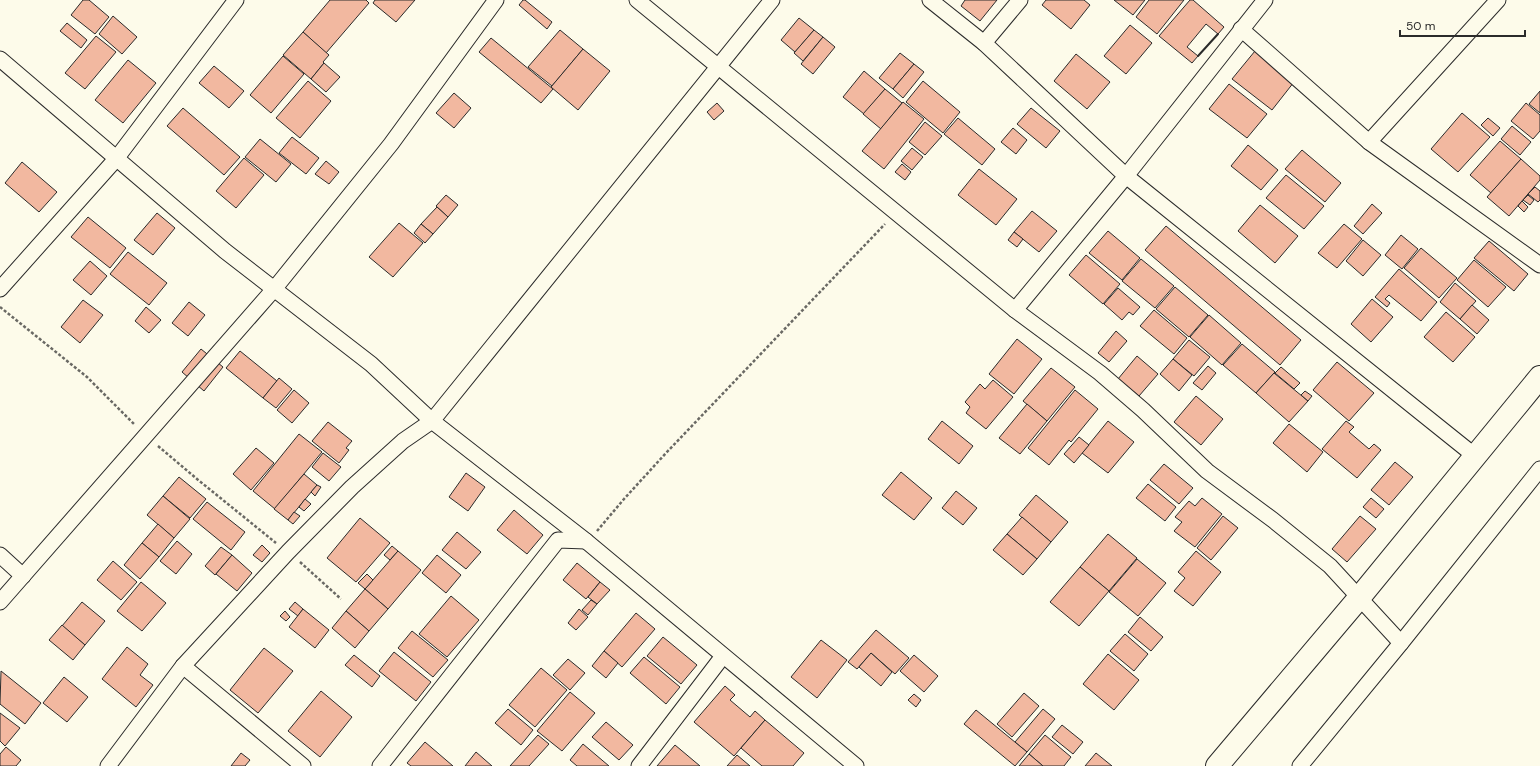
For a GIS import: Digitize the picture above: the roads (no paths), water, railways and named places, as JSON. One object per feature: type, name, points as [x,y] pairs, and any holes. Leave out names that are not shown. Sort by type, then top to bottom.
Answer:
[{"type":"main road","points":[[1217,766],[1359,598],[1540,377]]},
{"type":"street","points":[[0,289],[116,159],[236,0]]},
{"type":"street","points":[[0,602],[275,288],[391,144],[496,0]]},
{"type":"street","points":[[637,0],[1015,310],[1100,373],[1143,410],[1208,471],[1273,520],[1330,566],[1401,643]]},
{"type":"street","points":[[108,766],[183,666],[288,552],[352,487],[403,441],[432,421],[772,0]]},
{"type":"street","points":[[930,0],[984,43],[1126,176],[1475,456]]},
{"type":"street","points":[[984,43],[1020,0]]},
{"type":"street","points":[[1015,310],[1126,176],[1264,0]]},
{"type":"street","points":[[1369,142],[1498,0]]},
{"type":"street","points":[[1241,29],[1369,142],[1540,265]]},
{"type":"street","points":[[0,59],[225,251],[372,364],[432,421],[586,541],[856,766]]},
{"type":"street","points":[[1300,766],[1401,643],[1540,469]]},
{"type":"street","points":[[380,766],[558,540],[586,541]]},
{"type":"street","points":[[0,555],[22,576]]},
{"type":"street","points":[[639,766],[723,656]]},
{"type":"street","points":[[183,666],[303,766]]}]
